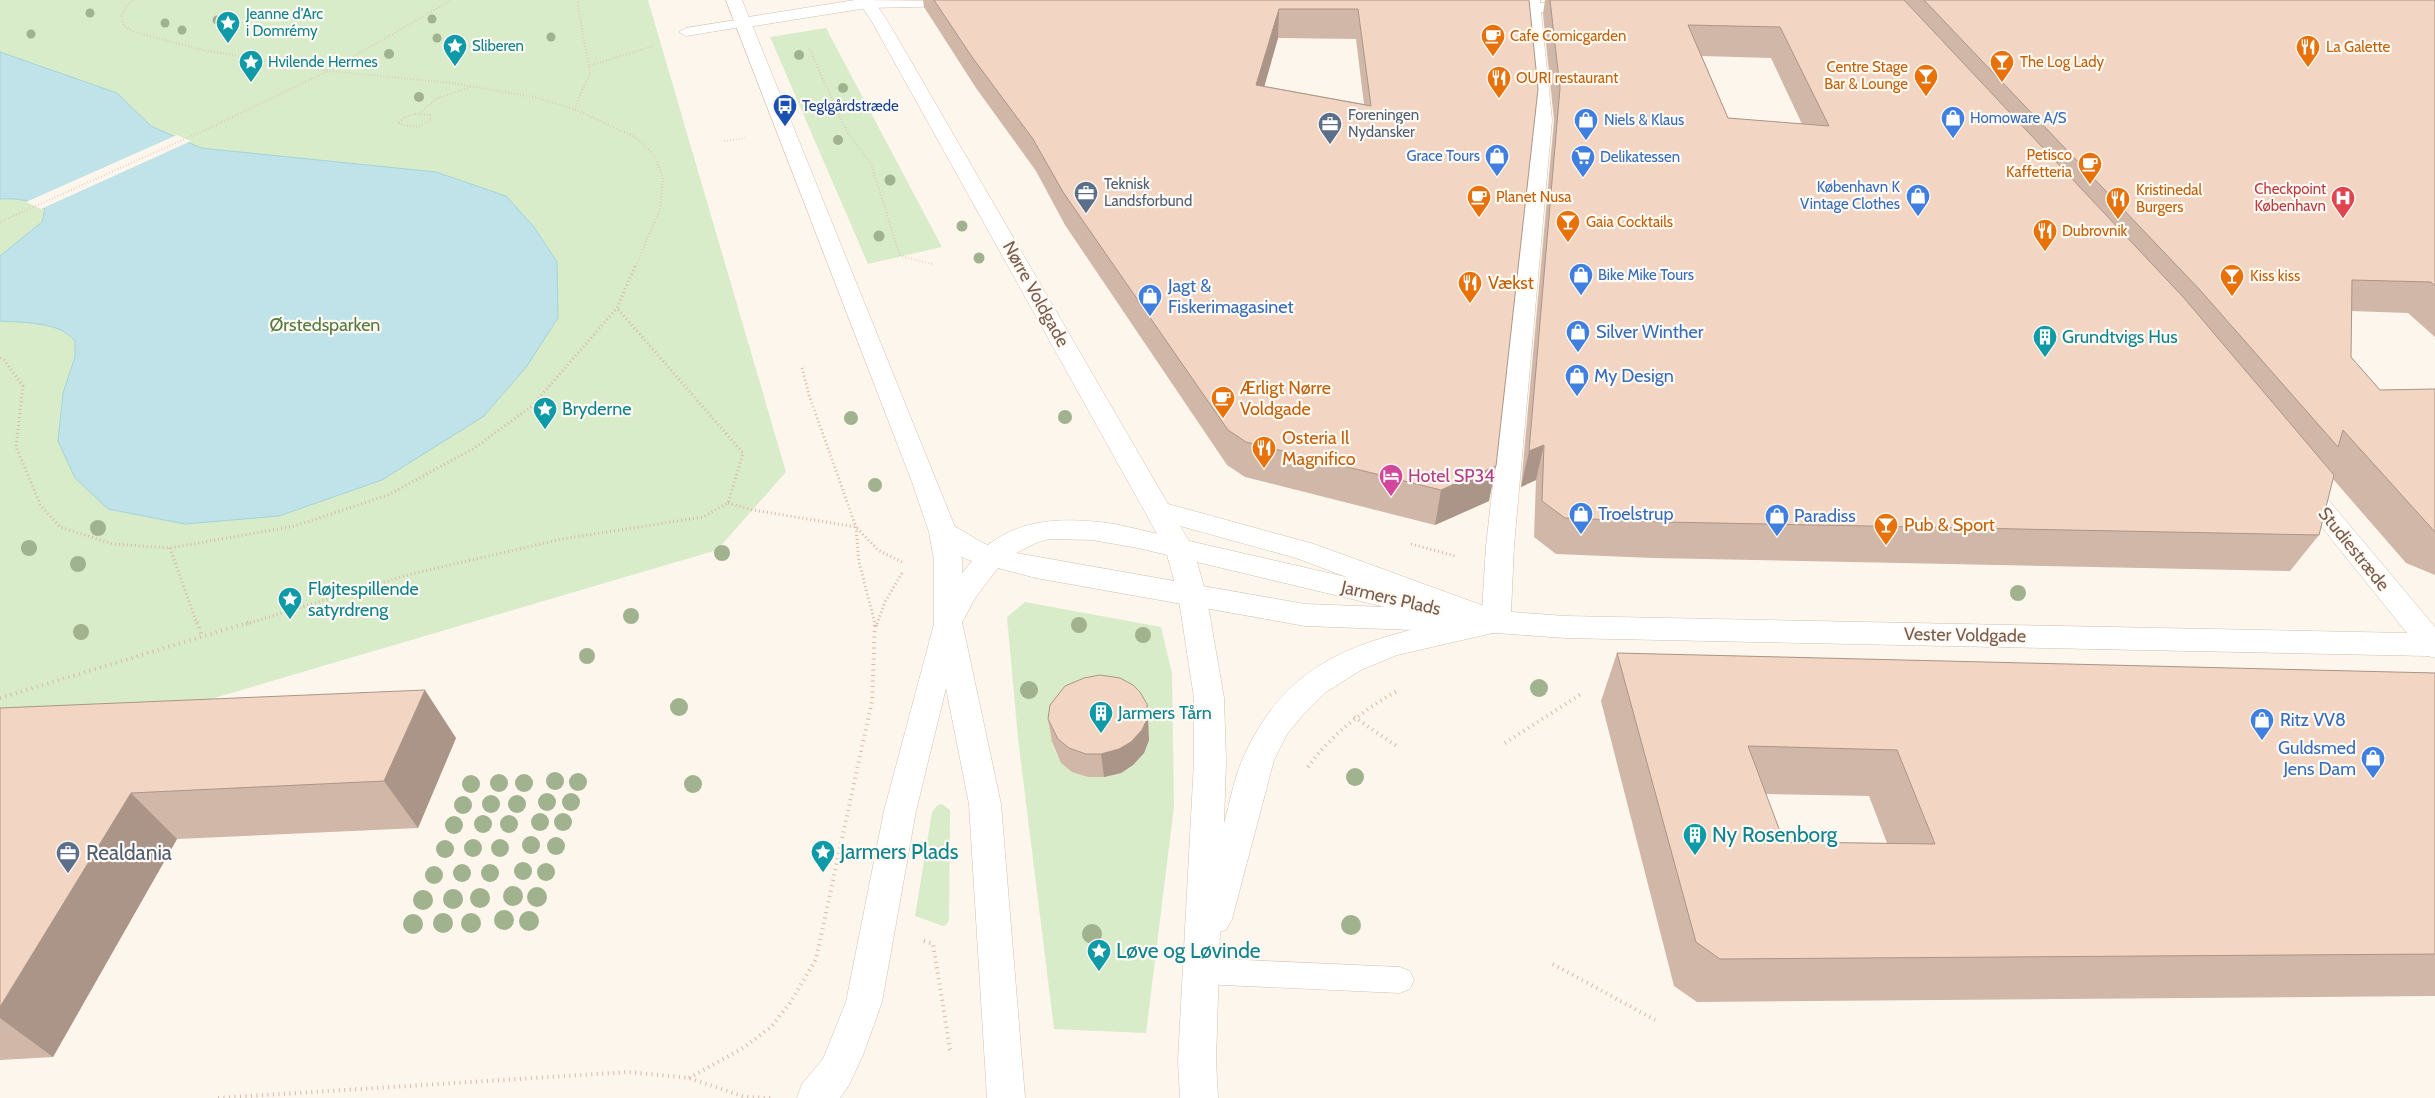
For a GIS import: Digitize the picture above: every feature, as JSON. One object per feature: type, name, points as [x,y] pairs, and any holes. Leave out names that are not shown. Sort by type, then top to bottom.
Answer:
[{"type":"street","points":[[734,0],[926,482],[943,532]]},
{"type":"street","points":[[742,23],[866,1],[981,1]]},
{"type":"street","name":"Nørre Voldgade","points":[[866,1],[879,20],[994,220],[1179,548],[1192,594]]},
{"type":"street","points":[[1496,622],[1500,546],[1543,120],[1532,4]]},
{"type":"street","points":[[1474,6],[1532,4],[1593,8]]},
{"type":"street","name":"Studiestræde","points":[[2291,471],[2434,646]]},
{"type":"street","points":[[1158,511],[1304,551],[1496,622]]},
{"type":"street","name":"Jarmers Plads","points":[[816,1098],[836,1072],[850,1042],[864,1002],[900,811],[948,622],[960,595],[974,574],[991,557],[1020,540],[1049,530],[1080,530],[1179,548],[1305,579],[1496,622]]},
{"type":"street","name":"Jarmers Plads","points":[[943,532],[964,548],[1036,568],[1305,615],[1496,622]]},
{"type":"street","name":"Jarmers Plads","points":[[943,532],[948,560],[948,622],[984,804],[1006,1098]]},
{"type":"street","points":[[1192,594],[1209,707],[1209,770],[1200,972],[1199,1098]]},
{"type":"street","points":[[1200,972],[1258,760],[1275,726],[1291,707],[1315,684],[1350,662],[1391,645],[1496,622]]},
{"type":"street","name":"Vester Voldgade","points":[[1496,622],[1565,627],[2434,646]]},
{"type":"lane","points":[[686,32],[742,23]]},
{"type":"lane","points":[[1200,972],[1400,980]]},
{"type":"path","points":[[0,358],[4,360],[23,386],[16,447],[40,506],[60,527],[113,544],[170,548],[295,526],[388,495],[473,449],[532,406],[617,308],[660,209],[663,178],[654,155],[635,137],[574,108],[534,97],[474,87],[328,71],[203,50],[138,33],[126,27],[121,17],[126,6],[134,0]]},
{"type":"path","points":[[0,222],[216,125],[328,71],[452,0]]},
{"type":"path","points":[[574,108],[590,73],[578,0]]},
{"type":"path","points":[[806,40],[848,132],[870,164],[900,256],[932,264]]},
{"type":"path","points":[[589,66],[661,43]]},
{"type":"path","points":[[420,113],[430,115],[431,120],[424,125],[411,128],[398,124],[408,115],[420,113],[436,99],[452,91],[474,87]]},
{"type":"path","points":[[724,141],[752,137]]},
{"type":"path","points":[[0,698],[411,574],[562,538],[704,517],[728,503],[743,453],[617,308]]},
{"type":"path","points":[[689,1078],[725,1059],[770,1028],[797,994],[816,959],[829,909],[872,701],[876,626],[868,603],[859,562],[856,526],[809,395],[802,368]]},
{"type":"path","points":[[728,503],[753,510],[856,526]]},
{"type":"path","points":[[170,548],[202,637]]},
{"type":"path","points":[[1304,774],[1326,744],[1354,717],[1405,687]]},
{"type":"path","points":[[1505,744],[1581,694]]},
{"type":"path","points":[[1354,717],[1398,747]]},
{"type":"path","points":[[829,909],[847,918],[933,944],[947,1020],[950,1049],[956,1056]]},
{"type":"path","points":[[1553,964],[1655,1020]]},
{"type":"path","points":[[218,1098],[629,1072],[689,1078],[745,1097],[778,1098]]},
{"type":"green space","name":"Ørstedsparken","points":[[0,0],[648,0],[786,472],[717,550],[0,761]]},
{"type":"green space","points":[[826,28],[942,247],[868,264],[770,37]]},
{"type":"green space","points":[[1025,602],[1161,627],[1172,673],[1174,807],[1146,1033],[1054,1029],[1018,738],[1007,617]],"holes":[[[1052,742],[1104,777],[1094,777],[1070,770],[1055,752]]]},
{"type":"green space","points":[[942,804],[950,810],[949,920],[943,926],[915,916],[932,812],[938,805]]},
{"type":"water","points":[[0,52],[117,93],[151,126],[201,148],[436,172],[506,196],[534,227],[557,262],[558,318],[527,366],[484,416],[382,480],[279,516],[185,524],[108,509],[75,478],[58,441],[63,393],[75,357],[75,341],[68,334],[51,326],[0,321],[0,256],[42,222],[45,209],[23,200],[0,199]]},
{"type":"pier","points":[[177,135],[191,141],[41,209],[26,202]]},
{"type":"building","points":[[934,0],[1529,0],[1538,89],[1496,466],[1441,490],[1246,442],[1228,430],[1063,192],[1033,139],[972,57]],"holes":[[[1279,9],[1358,9],[1371,106],[1256,85]]]},
{"type":"building","points":[[1550,0],[1904,0],[2184,298],[2334,475],[2319,535],[1665,522],[1565,518],[1542,501],[1544,445],[1529,451],[1560,88]],"holes":[[[1688,25],[1780,27],[1829,126],[1728,118]]]},
{"type":"building","points":[[1924,0],[2435,0],[2435,286],[2431,282],[2352,280],[2351,357],[2380,390],[2435,389],[2435,532],[2343,430],[2338,447],[2200,290]]},
{"type":"building","points":[[1617,653],[2435,673],[2435,954],[1720,959],[1696,942]],"holes":[[[1748,746],[1897,750],[1935,844],[1784,842]]]},
{"type":"building","name":"Jarmers Tårn","points":[[1100,675],[1120,678],[1133,685],[1147,704],[1148,717],[1142,730],[1131,742],[1119,749],[1101,754],[1086,754],[1069,748],[1058,739],[1048,719],[1050,705],[1065,686],[1084,678]]},
{"type":"building","points":[[425,690],[384,781],[131,793],[0,1007],[0,708]]},
{"type":"place","name":"Jeanne d'Arc i Domrémy","points":[[228,44]]},
{"type":"place","name":"Cafe Comicgarden","points":[[1493,57]]},
{"type":"place","name":"Sliberen","points":[[455,67]]},
{"type":"place","name":"La Galette","points":[[2308,68]]},
{"type":"place","name":"Hvilende Hermes","points":[[251,83]]},
{"type":"place","name":"The Log Lady","points":[[2002,83]]},
{"type":"place","name":"Centre Stage Bar & Lounge","points":[[1926,97]]},
{"type":"place","name":"OURI restaurant","points":[[1499,99]]},
{"type":"place","name":"Teglgårdstræde","points":[[785,127]]},
{"type":"place","name":"Homoware A/S","points":[[1953,139]]},
{"type":"place","name":"Niels & Klaus","points":[[1586,141]]},
{"type":"place","name":"Foreningen Nydansker","points":[[1330,145]]},
{"type":"place","name":"Grace Tours","points":[[1497,177]]},
{"type":"place","name":"Delikatessen","points":[[1583,178]]},
{"type":"place","name":"Petisco Kaffetteria","points":[[2090,185]]},
{"type":"place","name":"Teknisk Landsforbund","points":[[1086,214]]},
{"type":"place","name":"København K Vintage Clothes","points":[[1918,217]]},
{"type":"place","name":"Planet Nusa","points":[[1479,218]]},
{"type":"place","name":"Checkpoint København","points":[[2343,219]]},
{"type":"place","name":"Kristinedal Burgers","points":[[2118,220]]},
{"type":"place","name":"Gaia Cocktails","points":[[1568,243]]},
{"type":"place","name":"Dubrovnik","points":[[2045,252]]},
{"type":"place","name":"Bike Mike Tours","points":[[1581,296]]},
{"type":"place","name":"Kiss kiss","points":[[2232,297]]},
{"type":"place","name":"Vækst","points":[[1470,304]]},
{"type":"place","name":"Jagt & Fiskerimagasinet","points":[[1150,317]]},
{"type":"place","name":"Silver Winther","points":[[1578,353]]},
{"type":"place","name":"Grundtvigs Hus","points":[[2045,358]]},
{"type":"place","name":"My Design","points":[[1577,397]]},
{"type":"place","name":"Ærligt Nørre Voldgade","points":[[1223,419]]},
{"type":"place","name":"Bryderne","points":[[545,430]]},
{"type":"place","name":"Osteria Il Magnifico","points":[[1264,469]]},
{"type":"place","name":"Hotel SP34","points":[[1391,497]]},
{"type":"place","name":"Troelstrup","points":[[1581,535]]},
{"type":"place","name":"Paradiss","points":[[1777,537]]},
{"type":"place","name":"Pub & Sport","points":[[1886,546]]},
{"type":"place","name":"Fløjtespillende satyrdreng","points":[[290,620]]},
{"type":"place","name":"Jarmers Tårn","points":[[1101,734]]},
{"type":"place","name":"Ritz VV8","points":[[2262,741]]},
{"type":"place","name":"Guldsmed Jens Dam","points":[[2373,779]]},
{"type":"place","name":"Ny Rosenborg","points":[[1695,856]]},
{"type":"place","name":"Jarmers Plads","points":[[823,873]]},
{"type":"place","name":"Realdania","points":[[68,874]]},
{"type":"place","name":"Løve og Løvinde","points":[[1099,972]]}]
